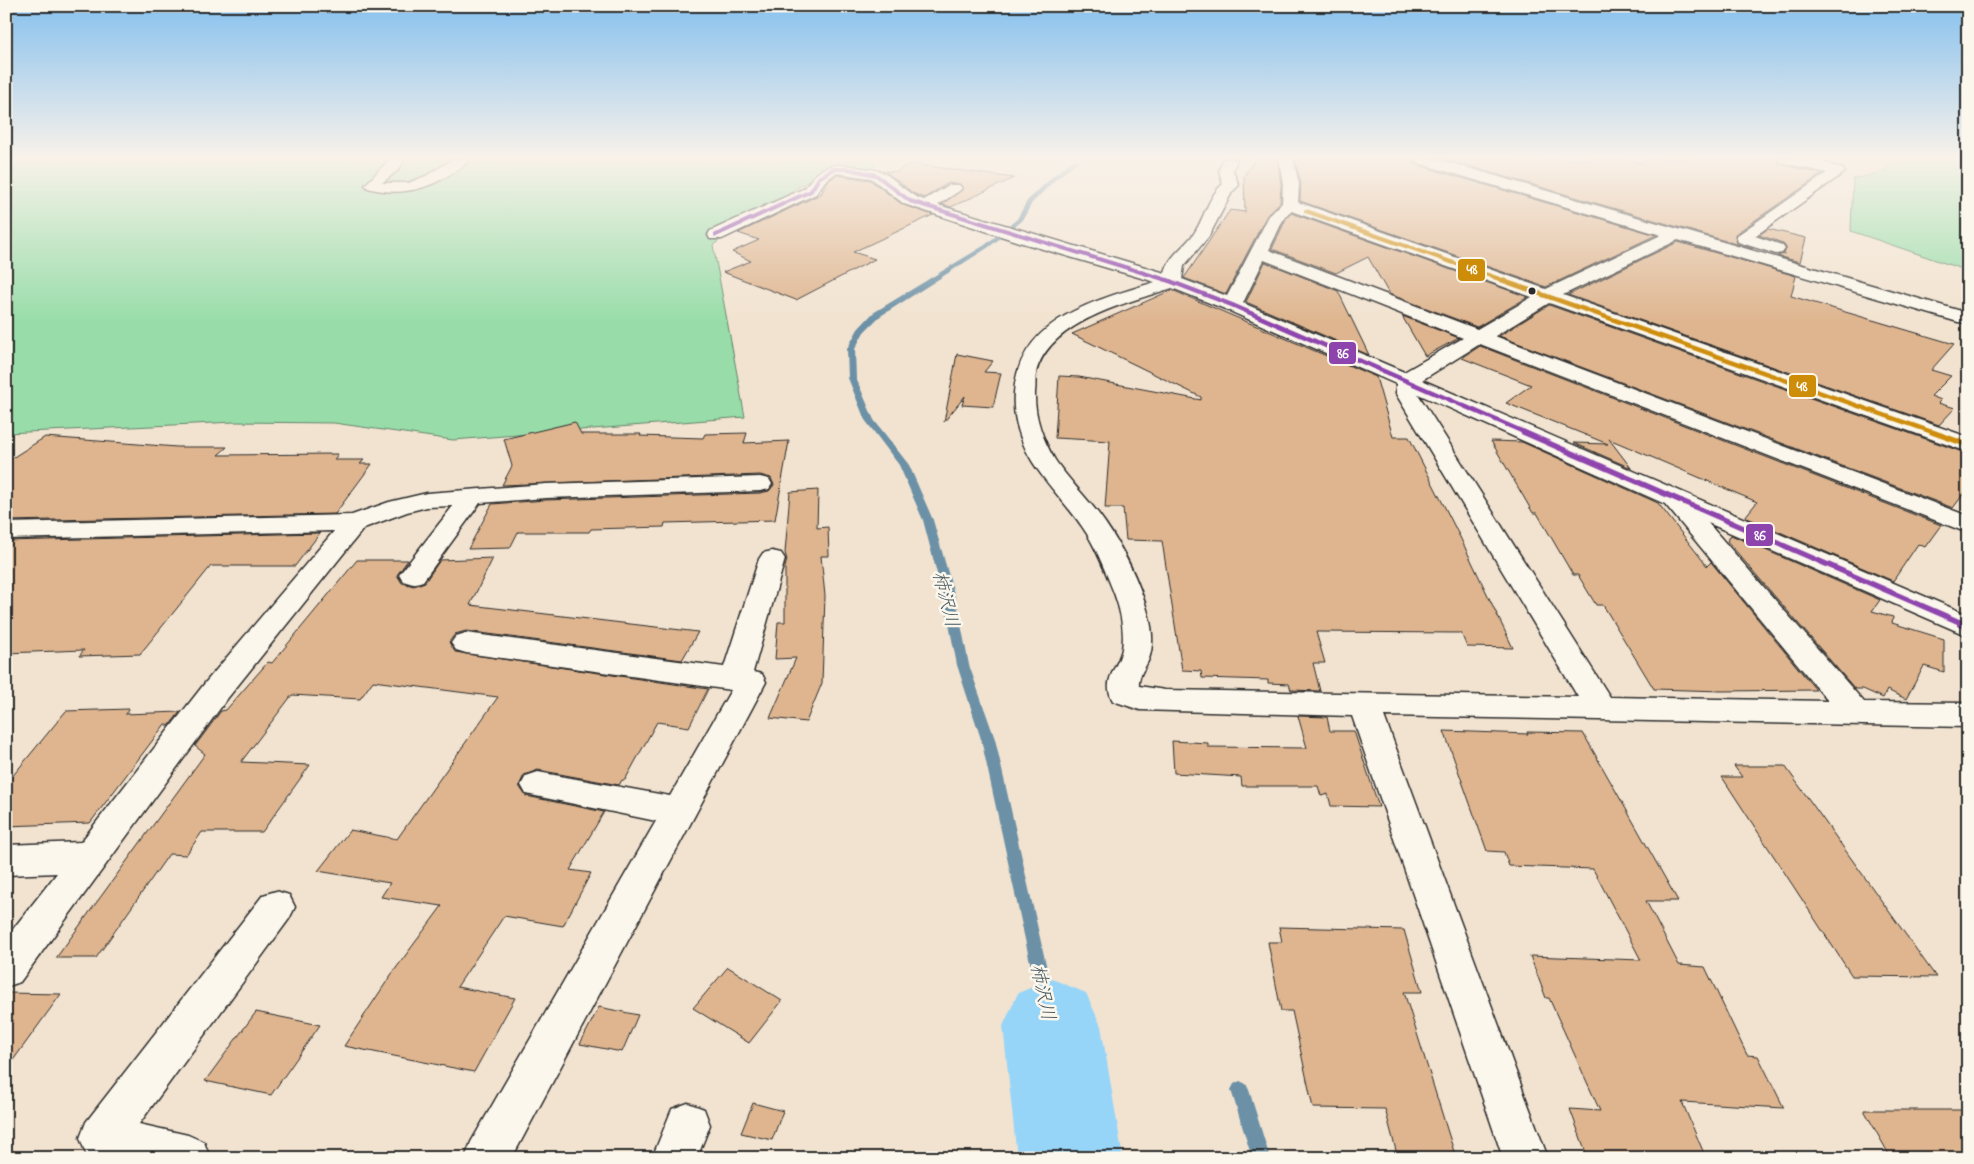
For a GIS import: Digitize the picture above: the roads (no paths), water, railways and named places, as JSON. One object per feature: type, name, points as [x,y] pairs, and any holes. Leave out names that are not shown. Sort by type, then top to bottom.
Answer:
[{"type":"street","points":[[716,235],[763,213]]},
{"type":"street","points":[[951,213],[1025,238],[1172,282],[1232,305],[1968,626]]},
{"type":"street","points":[[1172,282],[1175,265],[1201,236],[1213,213]]},
{"type":"street","points":[[1232,305],[1279,213]]},
{"type":"street","points":[[1314,213],[1968,445]]},
{"type":"street","points":[[1601,213],[1967,323]]},
{"type":"street","points":[[1779,213],[1744,238],[1956,307],[1962,312],[1967,323]]},
{"type":"street","points":[[1406,380],[1549,295],[1674,235]]},
{"type":"street","points":[[1258,252],[1479,335],[1968,526]]},
{"type":"street","points":[[1172,282],[1092,310],[1054,331],[1033,354],[1026,372],[1023,390],[1029,430],[1036,449],[1100,535],[1130,598],[1138,635],[1135,656],[1122,678],[1124,693],[1140,699],[1165,701],[1968,715]]},
{"type":"street","points":[[1406,380],[1407,394],[1601,708]]},
{"type":"street","points":[[6,531],[355,523],[398,507],[427,500],[473,496],[760,484]]},
{"type":"street","points":[[414,575],[473,496]]},
{"type":"street","points":[[1672,496],[1857,714]]},
{"type":"street","points":[[6,968],[216,692],[355,523]]},
{"type":"street","points":[[735,680],[772,559]]},
{"type":"street","points":[[466,643],[751,682],[487,1158]]},
{"type":"street","points":[[1364,704],[1526,1158]]},
{"type":"street","points":[[538,784],[679,811]]},
{"type":"street","points":[[6,860],[90,857]]},
{"type":"street","points":[[188,1158],[102,1138],[276,907]]},
{"type":"waterway","name":"柿沢川","points":[[1023,213],[1020,220],[987,246],[876,315],[861,331],[851,349],[852,378],[870,420],[904,465],[928,520],[951,604],[963,665],[988,739],[1052,1026]]},
{"type":"waterway","name":"柿沢川","points":[[1052,1026],[1070,1158]]},
{"type":"waterway","points":[[1240,1090],[1261,1158]]}]
